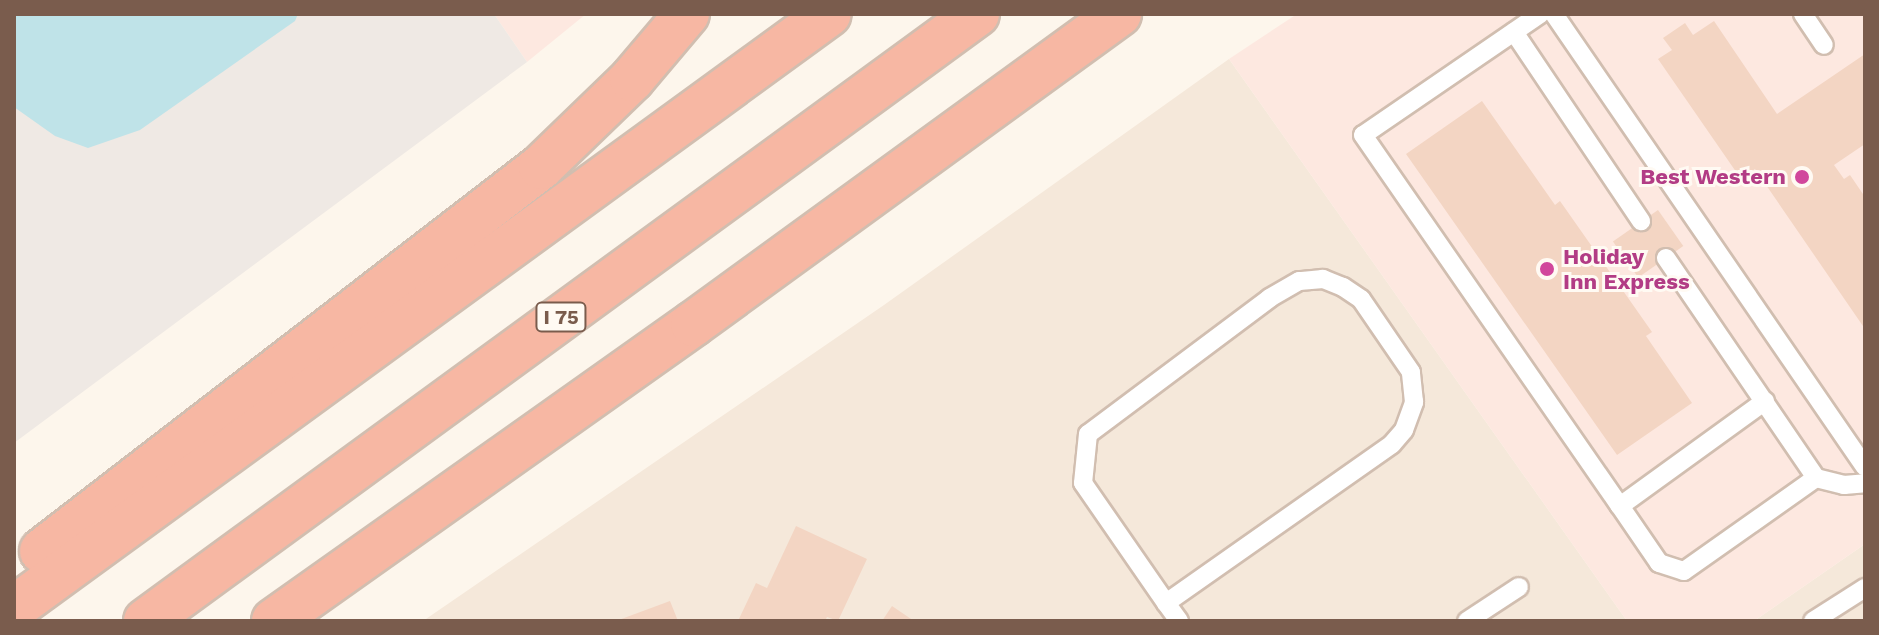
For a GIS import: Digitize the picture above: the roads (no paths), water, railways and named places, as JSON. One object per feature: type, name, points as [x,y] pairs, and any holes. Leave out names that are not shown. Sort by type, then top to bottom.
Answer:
[{"type":"highway","points":[[14,572],[541,167],[632,79],[687,14]]},
{"type":"highway","points":[[14,608],[829,14]]},
{"type":"highway","name":"I 75","points":[[146,621],[977,14]]},
{"type":"highway","points":[[274,621],[1033,80],[1119,14]]},
{"type":"highway","points":[[1033,80],[1145,14]]},
{"type":"lane","points":[[1540,14],[1363,135],[1659,563],[1684,571],[1816,478]]},
{"type":"lane","points":[[1554,14],[1865,467]]},
{"type":"lane","points":[[1803,14],[1824,45]]},
{"type":"lane","points":[[1514,32],[1641,221]]},
{"type":"lane","points":[[1666,258],[1816,478],[1844,485],[1865,483]]},
{"type":"lane","points":[[1166,603],[1392,444],[1404,430],[1414,402],[1411,372],[1361,299],[1343,287],[1323,279],[1299,281],[1270,298],[1088,434],[1083,483],[1166,603],[1179,621]]},
{"type":"lane","points":[[1620,506],[1765,401]]},
{"type":"lane","points":[[1467,621],[1519,587]]},
{"type":"lane","points":[[1813,621],[1865,588]]},
{"type":"water","points":[[14,14],[298,14],[295,21],[140,130],[88,148],[55,136],[14,107]]},
{"type":"place","name":"Best Western","points":[[1802,177]]},
{"type":"place","name":"Holiday Inn Express","points":[[1547,269]]}]
